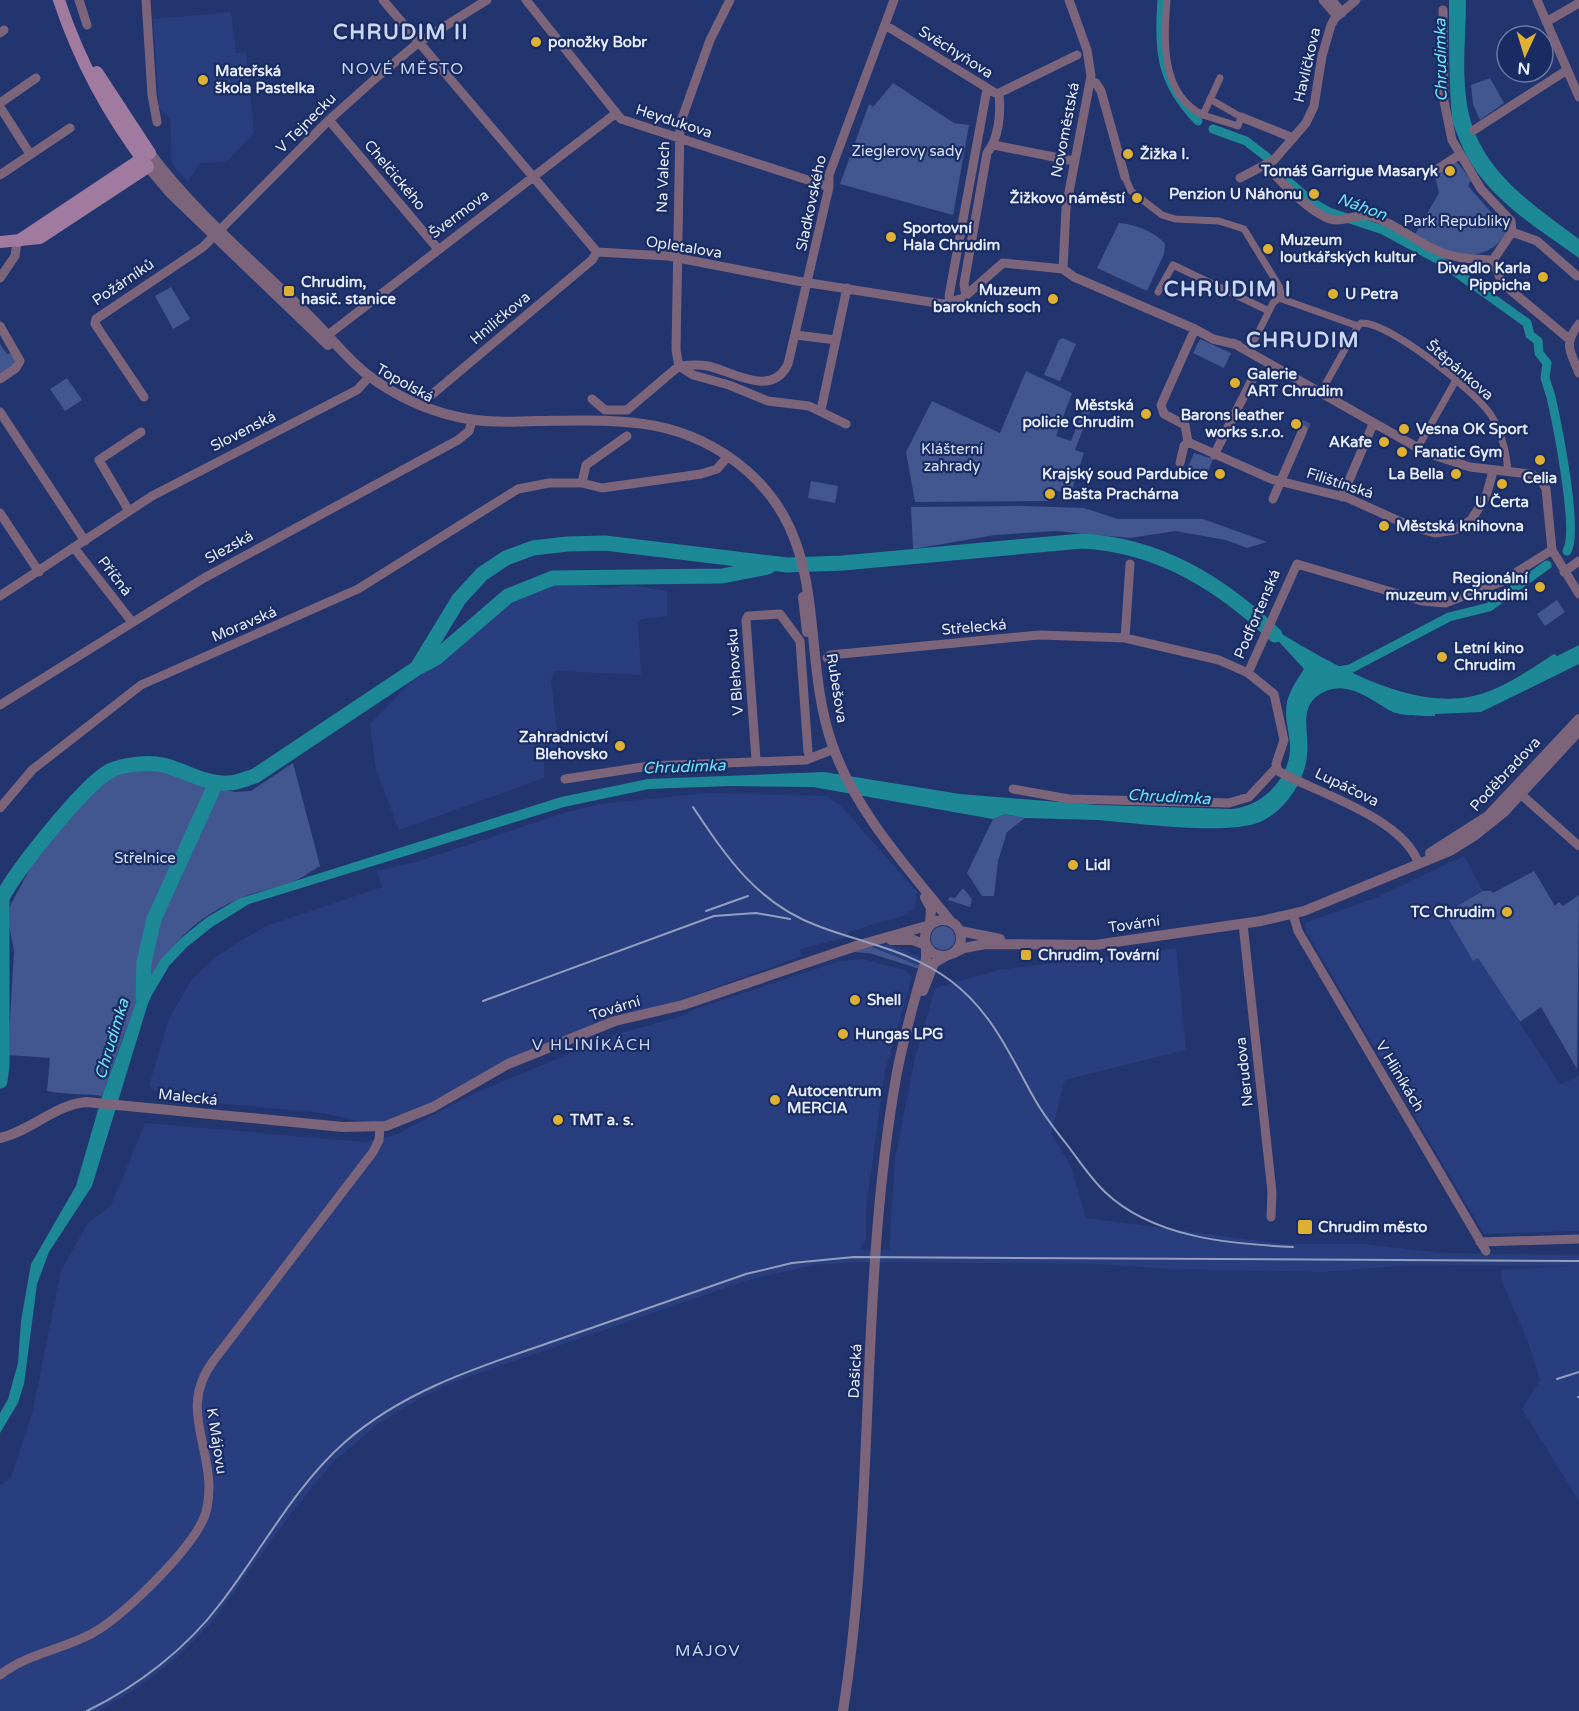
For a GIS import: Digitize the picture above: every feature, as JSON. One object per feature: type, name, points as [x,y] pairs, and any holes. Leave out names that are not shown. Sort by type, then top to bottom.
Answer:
[{"type":"main road","points":[[58,0],[77,49],[101,98],[117,125],[149,160]]},
{"type":"main road","points":[[67,0],[101,79],[149,160]]},
{"type":"main road","points":[[0,242],[40,238],[149,160]]},
{"type":"street","points":[[79,0],[87,25]]},
{"type":"street","points":[[146,0],[152,95],[157,122]]},
{"type":"street","points":[[383,0],[597,252]]},
{"type":"street","name":"V Tejnecku","points":[[217,234],[329,120],[418,43],[488,0]]},
{"type":"street","name":"Heydukova","points":[[526,0],[615,114],[623,120],[829,187]]},
{"type":"street","name":"Na Valech","points":[[679,366],[676,350],[676,258],[679,139],[685,106],[713,35],[730,0]]},
{"type":"street","name":"Sladkovského","points":[[679,366],[710,366],[761,382],[776,379],[784,373],[796,335],[818,243],[829,187],[829,175],[843,131],[894,0]]},
{"type":"street","name":"Novoměstská","points":[[1063,269],[1065,219],[1090,81],[1088,50],[1069,0]]},
{"type":"street","points":[[1167,0],[1165,51],[1177,91],[1200,113],[1238,126],[1241,117]]},
{"type":"street","points":[[1323,0],[1339,14]]},
{"type":"street","points":[[1332,0],[1339,14]]},
{"type":"street","name":"Havlíčkova","points":[[1269,163],[1293,138],[1312,111],[1322,56],[1339,14],[1356,0]]},
{"type":"street","points":[[1537,0],[1579,97]]},
{"type":"street","points":[[1546,22],[1579,3]]},
{"type":"street","points":[[1443,10],[1444,101],[1451,136],[1459,155],[1481,189],[1511,221],[1512,232],[1493,260],[1494,268],[1502,284],[1569,339]]},
{"type":"street","name":"Svěchyňova","points":[[885,25],[987,89],[999,94],[1077,55]]},
{"type":"street","points":[[1474,130],[1567,70]]},
{"type":"street","points":[[30,154],[0,105],[36,78]]},
{"type":"street","points":[[1200,113],[1220,78]]},
{"type":"street","points":[[1090,81],[1096,83],[1101,91],[1131,191],[1155,211],[1175,219],[1193,218],[1230,222],[1244,229],[1279,286],[1282,297],[1275,300],[1249,351]]},
{"type":"street","points":[[987,89],[949,296],[951,304],[966,296],[1003,263],[1063,269],[1074,278],[1195,329],[1213,339],[1238,345],[1417,449],[1461,465],[1534,475],[1544,483],[1555,556],[1579,594]]},
{"type":"street","points":[[966,296],[964,284],[987,153],[994,145],[1001,108],[999,94]]},
{"type":"street","points":[[1210,99],[1241,117],[1293,138]]},
{"type":"street","name":"Švermova","points":[[325,338],[615,114]]},
{"type":"street","name":"Chelčického","points":[[329,120],[438,249]]},
{"type":"street","points":[[0,175],[70,128]]},
{"type":"street","points":[[994,145],[1074,161]]},
{"type":"street","points":[[1436,170],[1459,155]]},
{"type":"street","name":"Topolská","points":[[149,160],[217,234],[325,338],[368,378],[416,409],[506,428],[616,428],[651,431],[688,442],[726,459]]},
{"type":"street","points":[[1240,178],[1269,163],[1315,211],[1332,220],[1341,221],[1362,214],[1379,219],[1448,255],[1493,260]]},
{"type":"street","points":[[1512,232],[1537,241],[1577,276]]},
{"type":"street","name":"Požárníků","points":[[144,397],[95,324],[95,320],[202,248],[217,234]]},
{"type":"street","points":[[0,278],[15,256],[17,242]]},
{"type":"street","name":"Opletalova","points":[[597,252],[676,258],[934,304],[951,304]]},
{"type":"street","name":"Hniličkova","points":[[423,407],[429,397],[592,260],[597,252]]},
{"type":"street","points":[[1158,292],[1173,265],[1269,311]]},
{"type":"street","points":[[821,411],[847,288]]},
{"type":"street","name":"Štěpánkova","points":[[1282,297],[1358,326],[1361,323],[1369,324],[1402,340],[1456,380],[1477,398],[1493,419],[1506,456],[1508,472]]},
{"type":"street","points":[[1579,324],[1569,339],[1570,351],[1579,373]]},
{"type":"street","points":[[0,326],[20,360],[16,368],[0,379]]},
{"type":"street","points":[[1321,392],[1358,326]]},
{"type":"street","points":[[1180,463],[1184,446],[1188,442],[1185,425],[1164,414],[1161,405],[1195,329]]},
{"type":"street","points":[[796,335],[836,340]]},
{"type":"street","points":[[592,399],[605,410],[627,410],[679,366],[693,375],[729,385],[768,401],[803,404],[846,424]]},
{"type":"street","points":[[1214,455],[1254,376]]},
{"type":"street","name":"Topolská","points":[[368,378],[423,407],[471,422]]},
{"type":"street","name":"Slovenská","points":[[0,596],[162,490],[357,390],[368,378]]},
{"type":"street","points":[[1417,449],[1456,380]]},
{"type":"street","points":[[0,412],[85,541]]},
{"type":"street","name":"Slezská","points":[[0,705],[204,578],[458,440],[467,433],[471,422]]},
{"type":"street","points":[[1342,497],[1375,425]]},
{"type":"street","points":[[1273,499],[1303,430]]},
{"type":"street","points":[[129,511],[99,460],[141,432]]},
{"type":"street","points":[[627,436],[586,465],[582,483],[602,488],[675,478],[708,472],[726,459]]},
{"type":"street","name":"Filištínská","points":[[1188,442],[1280,482],[1342,497],[1421,530],[1448,532],[1465,525],[1480,509],[1494,471]]},
{"type":"street","name":"Rubešova","points":[[726,459],[771,508],[794,547],[804,586],[812,641],[818,717],[840,772],[857,802],[929,904],[930,925]]},
{"type":"street","name":"Moravská","points":[[0,808],[32,770],[141,685],[358,589],[519,489],[542,483],[582,483]]},
{"type":"street","points":[[0,513],[39,572]]},
{"type":"street","name":"Příčná","points":[[75,549],[132,622]]},
{"type":"street","name":"Podfortenská","points":[[1248,673],[1294,567],[1304,565],[1422,601],[1444,603],[1501,582],[1555,556]]},
{"type":"street","points":[[1564,572],[1579,561]]},
{"type":"street","points":[[1125,638],[1130,564]]},
{"type":"street","name":"V Blehovsku","points":[[756,760],[746,620],[748,616],[780,614],[799,639],[808,752]]},
{"type":"street","name":"Střelecká","points":[[827,658],[830,654],[1039,635],[1125,638],[1211,658],[1248,673],[1273,692],[1284,743],[1279,770]]},
{"type":"street","name":"Poděbradova","points":[[1243,924],[1293,914],[1450,851],[1498,818],[1517,791],[1579,719]]},
{"type":"street","name":"Poděbradova","points":[[1517,791],[1579,731]]},
{"type":"street","points":[[565,779],[635,767],[756,760],[806,760],[831,751]]},
{"type":"street","points":[[1013,789],[1069,799],[1229,803],[1250,797],[1279,770]]},
{"type":"street","name":"Lupáčova","points":[[1279,770],[1378,819],[1413,852],[1418,862]]},
{"type":"street","points":[[1517,791],[1579,846]]},
{"type":"street","name":"Rubešova","points":[[857,802],[951,922]]},
{"type":"street","name":"V Hliníkách","points":[[1293,914],[1298,931],[1486,1251]]},
{"type":"street","points":[[940,920],[951,922],[960,931],[961,942],[950,955],[935,955],[926,946],[925,935],[930,925],[940,920]]},
{"type":"street","name":"Tovární","points":[[950,955],[985,944],[1095,945],[1243,924]]},
{"type":"street","name":"Nerudova","points":[[1243,924],[1271,1181],[1271,1217]]},
{"type":"street","name":"Tovární","points":[[380,1127],[420,1113],[514,1061],[615,1021],[683,1005],[870,942],[930,925]]},
{"type":"street","name":"Tovární","points":[[960,931],[1030,945]]},
{"type":"street","name":"Tovární","points":[[870,942],[913,940],[926,946]]},
{"type":"street","name":"Dašická","points":[[843,1711],[856,1591],[883,1170],[896,1075],[926,946]]},
{"type":"street","name":"Dašická","points":[[907,1034],[933,966],[950,955]]},
{"type":"street","name":"Malecká","points":[[0,1138],[24,1129],[71,1104],[92,1102],[343,1127],[380,1127]]},
{"type":"street","name":"K Májovu","points":[[0,1676],[27,1659],[101,1629],[150,1584],[197,1531],[206,1514],[209,1495],[196,1411],[202,1380],[209,1366],[373,1152],[379,1140],[380,1127]]},
{"type":"street","points":[[1480,1242],[1579,1239]]},
{"type":"shaded area","points":[[1449,0],[1466,0],[1464,61],[1466,97],[1479,143],[1506,180],[1579,239],[1579,258],[1508,206],[1479,174],[1467,156],[1452,119]]},
{"type":"shaded area","name":"Mateřská škola Pastelka","points":[[231,12],[236,53],[246,52],[254,133],[226,162],[200,163],[188,182],[172,164],[170,118],[159,107],[153,19]]},
{"type":"shaded area","points":[[573,583],[608,588],[631,585],[667,591],[667,616],[641,619],[638,624],[641,675],[555,671],[551,680],[559,747],[544,760],[544,778],[399,830],[376,770],[370,724],[452,640],[474,623],[518,597],[560,584]]},
{"type":"shaded area","points":[[1260,621],[1307,649],[1360,676],[1415,695],[1442,699],[1469,697],[1491,690],[1513,680],[1554,654],[1557,656],[1579,645],[1579,664],[1481,712],[1435,714],[1435,716],[1406,715],[1395,713],[1352,690],[1344,688],[1326,691],[1317,696],[1308,710],[1307,755],[1298,785],[1278,811],[1260,822],[1245,826],[1180,827],[1098,820],[1025,818],[1005,814],[993,819],[813,787],[729,786],[649,789],[564,807],[249,904],[212,927],[187,947],[169,966],[149,1000],[92,1186],[49,1252],[37,1284],[24,1384],[18,1403],[0,1433],[0,1413],[8,1399],[18,1363],[21,1321],[31,1264],[76,1186],[102,1096],[139,995],[161,959],[180,939],[206,918],[238,899],[561,797],[648,779],[824,772],[960,794],[1097,805],[1232,809],[1244,807],[1265,796],[1281,778],[1286,767],[1290,744],[1286,718],[1287,702],[1304,669]]},
{"type":"shaded area","points":[[708,793],[827,796],[841,806],[917,892],[915,909],[908,911],[909,914],[851,931],[844,938],[800,949],[802,956],[667,1005],[629,1013],[417,1110],[390,1120],[369,1123],[322,1113],[165,1098],[149,1086],[169,1018],[192,980],[218,955],[266,926],[382,887],[377,871],[419,861],[564,813],[600,804]]},
{"type":"shaded area","points":[[1464,856],[1483,891],[1445,913],[1473,961],[1478,958],[1560,1085],[1579,1076],[1579,1231],[1484,1234],[1307,933],[1305,923],[1378,897]]},
{"type":"shaded area","points":[[889,944],[921,958],[920,966],[872,947]]},
{"type":"shaded area","points":[[1176,948],[1186,1050],[1065,1080],[1051,1134],[1070,1164],[1086,1218],[1284,1244],[1363,1244],[1442,1253],[1579,1255],[1579,1501],[1522,1409],[1540,1380],[1527,1339],[1502,1282],[1501,1270],[1571,1266],[1412,1265],[1323,1272],[1174,1269],[1095,1264],[854,1262],[815,1265],[748,1280],[451,1383],[419,1399],[378,1424],[333,1462],[293,1511],[213,1621],[176,1658],[142,1685],[99,1711],[0,1711],[0,1486],[11,1478],[32,1414],[61,1271],[88,1223],[111,1206],[145,1123],[365,1142],[395,1135],[475,1093],[614,1035],[682,1016],[695,1009],[840,961],[863,959],[904,970],[912,977],[885,1071],[866,1208],[866,1239],[859,1250],[889,1250],[895,1159],[915,1058],[935,988],[998,970]]},
{"type":"green space","points":[[1490,78],[1504,103],[1480,120],[1473,104],[1471,85]]},
{"type":"green space","name":"Zieglerovy sady","points":[[893,83],[954,123],[969,125],[953,215],[840,184],[869,104],[873,107]]},
{"type":"green space","name":"Park Republiky","points":[[1456,161],[1471,180],[1468,186],[1498,220],[1502,216],[1508,225],[1506,234],[1496,245],[1476,254],[1455,253],[1415,234],[1439,193],[1435,176]]},
{"type":"green space","points":[[1119,223],[1144,229],[1165,244],[1164,254],[1147,291],[1097,268]]},
{"type":"green space","points":[[171,287],[190,319],[173,329],[155,296]]},
{"type":"green space","points":[[1063,338],[1076,344],[1060,381],[1044,375],[1059,340]]},
{"type":"green space","points":[[1200,339],[1231,353],[1224,368],[1193,353]]},
{"type":"green space","points":[[0,344],[7,354],[12,353],[16,359],[14,365],[0,375]]},
{"type":"green space","name":"Klášterní zahrady","points":[[1026,371],[1072,393],[1056,436],[1071,441],[1085,405],[1091,408],[1075,450],[1084,453],[1070,496],[1049,487],[1042,493],[1048,501],[915,502],[906,452],[932,401],[1000,433]]},
{"type":"green space","points":[[67,378],[82,400],[65,411],[50,389]]},
{"type":"green space","points":[[1194,453],[1213,459],[1207,474],[1187,469]]},
{"type":"green space","points":[[811,481],[838,486],[835,503],[808,498]]},
{"type":"green space","points":[[911,507],[1084,508],[1118,519],[1203,519],[1267,542],[1247,548],[1226,540],[1175,531],[1130,538],[1056,531],[995,535],[913,549]]},
{"type":"green space","points":[[1557,600],[1565,612],[1545,626],[1537,614]]},
{"type":"green space","name":"Střelnice","points":[[293,763],[320,866],[295,881],[239,899],[209,915],[185,934],[165,956],[135,1008],[102,1096],[47,1091],[50,1058],[8,1055],[14,951],[9,925],[10,906],[34,861],[92,786],[120,767],[143,766],[218,789],[236,792],[251,791]]},
{"type":"green space","points":[[1005,814],[1025,818],[1007,832],[998,861],[994,896],[982,896],[967,873],[993,819]]},
{"type":"green space","points":[[1534,871],[1555,906],[1559,902],[1563,906],[1579,895],[1577,1069],[1541,1007],[1520,1022],[1478,958],[1473,961],[1445,913],[1483,891],[1493,893]]},
{"type":"green space","points":[[963,888],[972,899],[970,907],[948,900],[950,897],[955,898]]},
{"type":"green space","points":[[943,926],[951,930],[955,938],[951,946],[943,950],[935,946],[931,938],[935,930]]},
{"type":"green space","points":[[872,947],[920,966],[920,969],[869,953],[851,952]]},
{"type":"waterway","name":"Náhon","points":[[1162,0],[1162,51],[1169,79],[1176,93],[1198,121]]},
{"type":"waterway","name":"Náhon","points":[[1213,129],[1246,141],[1268,158]]},
{"type":"waterway","name":"Náhon","points":[[1289,182],[1313,203],[1329,212],[1383,230],[1439,260],[1527,323],[1530,335],[1538,341],[1539,353],[1547,363],[1545,378],[1558,429],[1569,501],[1570,540],[1567,551]]},
{"type":"waterway","points":[[0,1081],[2,1066],[2,898],[35,850],[83,794],[108,772],[135,764],[163,765],[204,780],[220,783],[235,782],[255,776],[417,668],[459,599],[482,574],[506,558],[533,548],[605,543],[787,565],[843,563],[1082,541],[1110,544],[1137,550],[1187,570],[1232,599],[1275,635]]},
{"type":"waterway","name":"Náhon","points":[[1338,671],[1350,669],[1449,617],[1489,607],[1547,565]]},
{"type":"waterway","points":[[417,668],[436,658],[508,596],[553,578],[722,576],[768,567]]},
{"type":"waterway","points":[[143,997],[144,962],[154,919],[216,783]]},
{"type":"tunnel","points":[[1303,430],[1308,419]]},
{"type":"railway","points":[[693,807],[732,861],[761,892],[778,905],[818,926],[920,962],[951,981],[965,993],[978,1006],[999,1035],[1050,1123],[1095,1182],[1124,1207],[1146,1220],[1194,1236],[1244,1244],[1293,1247]]},
{"type":"railway","points":[[706,911],[748,896]]},
{"type":"railway","points":[[483,1001],[714,916],[756,913],[790,919]]},
{"type":"railway","points":[[87,1711],[143,1678],[192,1636],[220,1604],[310,1479],[345,1442],[393,1407],[419,1393],[501,1359],[746,1274],[792,1263],[854,1257],[1579,1261]]},
{"type":"railway","points":[[1557,1379],[1579,1372]]},
{"type":"place","name":"ponožky Bobr","points":[[536,42]]},
{"type":"place","name":"Mateřská škola Pastelka","points":[[203,80]]},
{"type":"place","name":"Žižka I.","points":[[1128,154]]},
{"type":"place","name":"Tomáš Garrigue Masaryk","points":[[1450,171]]},
{"type":"place","name":"Penzion U Náhonu","points":[[1314,194]]},
{"type":"place","name":"Žižkovo náměstí","points":[[1137,198]]},
{"type":"place","name":"Sportovní Hala Chrudim","points":[[891,237]]},
{"type":"place","name":"Muzeum loutkářských kultur","points":[[1268,249]]},
{"type":"place","name":"Divadlo Karla Pippicha","points":[[1543,277]]},
{"type":"place","name":"Chrudim, hasič. stanice","points":[[289,291]]},
{"type":"place","name":"U Petra","points":[[1333,294]]},
{"type":"place","name":"Muzeum barokních soch","points":[[1053,299]]},
{"type":"place","name":"Galerie ART Chrudim","points":[[1235,383]]},
{"type":"place","name":"Městská policie Chrudim","points":[[1146,414]]},
{"type":"place","name":"Barons leather works s.r.o.","points":[[1296,424]]},
{"type":"place","name":"Vesna OK Sport","points":[[1404,429]]},
{"type":"place","name":"AKafe","points":[[1384,442]]},
{"type":"place","name":"Fanatic Gym","points":[[1402,452]]},
{"type":"place","name":"Celia","points":[[1540,460]]},
{"type":"place","name":"Krajský soud Pardubice","points":[[1220,474]]},
{"type":"place","name":"La Bella","points":[[1456,474]]},
{"type":"place","name":"U Čerta","points":[[1502,484]]},
{"type":"place","name":"Bašta Prachárna","points":[[1050,494]]},
{"type":"place","name":"Městská knihovna","points":[[1384,526]]},
{"type":"place","name":"Regionální muzeum v Chrudimi","points":[[1540,587]]},
{"type":"place","name":"Letní kino Chrudim","points":[[1442,657]]},
{"type":"place","name":"Zahradnictví Blehovsko","points":[[620,746]]},
{"type":"place","name":"Lidl","points":[[1073,865]]},
{"type":"place","name":"TC Chrudim","points":[[1507,912]]},
{"type":"place","name":"Chrudim, Tovární","points":[[1026,955]]},
{"type":"place","name":"Shell","points":[[855,1000]]},
{"type":"place","name":"Hungas LPG","points":[[843,1034]]},
{"type":"place","name":"Autocentrum MERCIA","points":[[775,1100]]},
{"type":"place","name":"TMT a. s.","points":[[558,1120]]},
{"type":"place","name":"Chrudim město","points":[[1305,1227]]},
{"type":"district","name":"CHRUDIM II","points":[[401,32]]},
{"type":"district","name":"NOVÉ MĚSTO","points":[[403,69]]},
{"type":"district","name":"CHRUDIM I","points":[[1228,289]]},
{"type":"district","name":"CHRUDIM","points":[[1303,340]]},
{"type":"district","name":"V HLINÍKÁCH","points":[[592,1045]]},
{"type":"district","name":"MÁJOV","points":[[708,1651]]},
{"type":"water label","name":"Chrudimka","points":[[1441,60]]},
{"type":"water label","name":"Chrudimka","points":[[684,767]]},
{"type":"water label","name":"Chrudimka","points":[[1169,797]]},
{"type":"water label","name":"Chrudimka","points":[[112,1039]]}]
